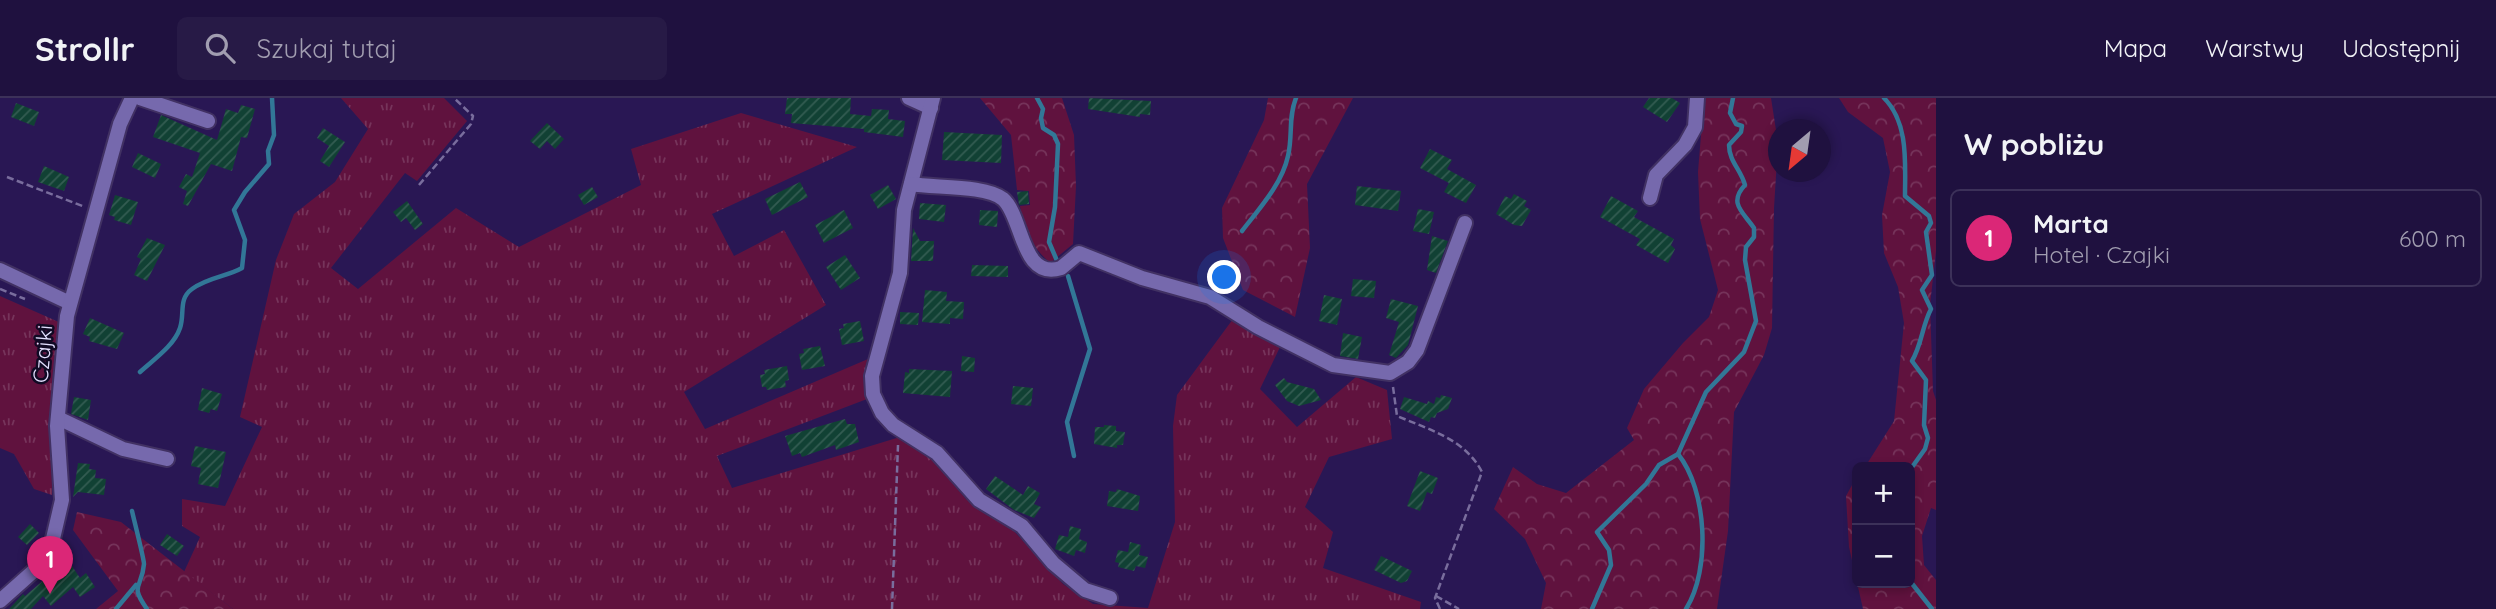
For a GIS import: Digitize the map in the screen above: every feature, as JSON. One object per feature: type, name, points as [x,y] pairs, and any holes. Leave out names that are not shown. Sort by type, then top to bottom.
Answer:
[{"type":"street","name":"Czajki","points":[[0,601],[46,561],[52,543],[62,500],[58,418],[70,303],[120,124],[132,98]]},
{"type":"street","points":[[140,98],[208,121]]},
{"type":"street","points":[[909,98],[932,103],[904,210],[897,290],[872,376],[876,402],[893,425],[937,453],[978,500],[1022,526],[1053,563],[1085,590],[1110,598]]},
{"type":"street","points":[[1650,198],[1656,175],[1685,145],[1695,127],[1697,98]]},
{"type":"street","points":[[911,184],[979,190],[1004,200],[1013,213],[1024,247],[1033,260],[1044,267],[1061,268],[1079,253],[1142,278],[1210,297],[1258,327],[1333,365],[1390,373],[1408,362],[1417,351],[1465,223]]},
{"type":"street","points":[[0,271],[70,303]]},
{"type":"street","points":[[58,418],[123,449],[167,459]]},
{"type":"path","points":[[419,185],[471,124],[473,116],[454,98]]},
{"type":"path","points":[[7,177],[94,211]]},
{"type":"path","points":[[1390,373],[1397,416],[1459,443],[1474,455],[1482,471],[1436,596],[1440,609]]},
{"type":"path","points":[[892,609],[898,443],[893,425]]},
{"type":"path","points":[[1436,596],[1459,609]]},
{"type":"green space","points":[[341,98],[444,98],[467,121],[417,181],[405,173],[331,268],[358,289],[456,208],[519,247],[641,185],[631,149],[741,113],[857,147],[712,214],[734,256],[784,230],[826,305],[684,392],[705,429],[868,359],[864,378],[867,399],[717,456],[732,488],[900,437],[929,455],[966,499],[1013,530],[1063,584],[1093,604],[1148,608],[1175,522],[1173,426],[1177,395],[1233,319],[1280,347],[1260,389],[1297,427],[1356,377],[1387,390],[1392,439],[1329,457],[1305,507],[1333,532],[1323,568],[1421,602],[1420,609],[233,609],[184,572],[200,537],[182,526],[182,499],[225,506],[262,427],[240,417],[276,260],[294,214],[335,182],[368,129]]},
{"type":"green space","points":[[980,98],[1062,98],[1074,135],[1076,186],[1073,244],[1050,263],[1038,251],[1023,222],[1020,206],[1030,205],[1029,191],[1017,190],[1011,135]]},
{"type":"green space","points":[[1268,98],[1353,98],[1307,184],[1310,248],[1295,317],[1243,290],[1223,238],[1222,208],[1264,120]]},
{"type":"green space","points":[[1704,98],[1771,98],[1774,119],[1768,119],[1768,182],[1776,182],[1772,328],[1764,355],[1734,412],[1728,531],[1717,609],[1541,609],[1546,583],[1525,539],[1494,509],[1513,467],[1537,484],[1566,493],[1634,440],[1627,428],[1644,389],[1709,317],[1718,290],[1700,219],[1698,172]]},
{"type":"green space","points":[[1839,98],[1936,98],[1936,251],[1930,305],[1933,391],[1936,400],[1936,510],[1931,508],[1922,536],[1924,565],[1936,580],[1936,609],[1863,609],[1858,588],[1915,588],[1915,462],[1868,462],[1894,421],[1904,323],[1898,287],[1884,253],[1882,215],[1890,172],[1883,138],[1848,112]]},
{"type":"green space","points":[[0,296],[61,323],[51,398],[52,495],[34,489],[14,454],[0,448]]},
{"type":"green space","points":[[1852,485],[1852,560],[1849,547],[1846,496]]},
{"type":"green space","points":[[77,512],[121,522],[233,609],[96,609],[118,591],[73,530]]},
{"type":"building","points":[[787,98],[851,98],[850,114],[871,116],[872,109],[889,110],[888,119],[905,121],[903,137],[864,132],[864,129],[791,123],[792,114],[785,114]]},
{"type":"building","points":[[1089,98],[1151,101],[1150,115],[1140,114],[1140,117],[1088,109]]},
{"type":"building","points":[[1649,98],[1672,98],[1680,103],[1667,122],[1643,107]]},
{"type":"building","points":[[16,103],[39,112],[34,126],[11,117]]},
{"type":"building","points":[[241,105],[255,109],[247,138],[241,137],[232,171],[211,164],[188,206],[183,204],[187,191],[179,187],[186,174],[192,177],[200,153],[153,137],[161,115],[217,140],[226,109],[238,113]]},
{"type":"building","points":[[547,123],[564,139],[555,149],[547,141],[540,149],[530,141]]},
{"type":"building","points":[[323,128],[345,142],[329,167],[320,161],[329,146],[317,138]]},
{"type":"building","points":[[944,132],[1002,135],[1001,163],[942,160]]},
{"type":"building","points":[[1430,149],[1452,160],[1447,169],[1476,185],[1466,203],[1444,192],[1449,183],[1420,168]]},
{"type":"building","points":[[138,153],[161,164],[155,178],[132,167]]},
{"type":"building","points":[[44,166],[69,177],[64,191],[38,182]]},
{"type":"building","points":[[800,182],[808,197],[772,215],[765,199]]},
{"type":"building","points":[[888,185],[896,199],[878,209],[870,195]]},
{"type":"building","points":[[1357,186],[1401,191],[1398,211],[1355,205]]},
{"type":"building","points":[[592,187],[598,197],[584,205],[578,195]]},
{"type":"building","points":[[1028,191],[1029,204],[1019,205],[1017,192]]},
{"type":"building","points":[[1514,194],[1527,201],[1524,206],[1531,210],[1522,226],[1514,225],[1496,214],[1505,196],[1511,199]]},
{"type":"building","points":[[115,195],[138,202],[131,225],[114,220],[115,217],[109,215]]},
{"type":"building","points":[[1611,196],[1638,211],[1634,217],[1674,239],[1671,245],[1675,249],[1668,263],[1636,245],[1640,239],[1600,217]]},
{"type":"building","points":[[407,201],[423,224],[415,230],[406,218],[401,222],[393,212]]},
{"type":"building","points":[[920,203],[946,205],[944,222],[919,219]]},
{"type":"building","points":[[1418,209],[1434,212],[1429,234],[1413,231]]},
{"type":"building","points":[[844,210],[853,228],[824,243],[815,225]]},
{"type":"building","points":[[980,210],[998,211],[997,227],[979,225]]},
{"type":"building","points":[[913,228],[920,241],[934,241],[933,261],[911,261]]},
{"type":"building","points":[[1432,236],[1448,241],[1436,273],[1427,270]]},
{"type":"building","points":[[147,238],[165,245],[147,281],[134,275],[141,259],[137,257]]},
{"type":"building","points":[[845,255],[860,278],[841,290],[826,267]]},
{"type":"building","points":[[972,265],[1008,266],[1008,277],[971,276]]},
{"type":"building","points":[[1353,279],[1376,281],[1374,298],[1351,296]]},
{"type":"building","points":[[925,290],[947,292],[946,301],[964,302],[963,319],[950,318],[950,324],[922,322]]},
{"type":"building","points":[[1324,295],[1342,299],[1337,325],[1319,321]]},
{"type":"building","points":[[1391,299],[1418,306],[1408,345],[1396,358],[1389,355],[1399,322],[1386,318]]},
{"type":"building","points":[[900,312],[919,313],[918,325],[900,324]]},
{"type":"building","points":[[90,318],[124,333],[117,349],[89,341],[90,337],[83,334]]},
{"type":"building","points":[[860,321],[864,341],[842,345],[839,329],[844,328],[843,324]]},
{"type":"building","points":[[1343,333],[1362,337],[1358,359],[1340,356]]},
{"type":"building","points":[[820,346],[825,366],[802,370],[799,354],[804,353],[803,349]]},
{"type":"building","points":[[962,356],[975,358],[974,372],[961,371]]},
{"type":"building","points":[[787,366],[789,380],[785,381],[786,387],[767,390],[762,387],[760,375],[765,374],[764,370]]},
{"type":"building","points":[[909,369],[952,371],[950,397],[903,393],[905,372],[909,373]]},
{"type":"building","points":[[1284,378],[1287,382],[1314,389],[1321,400],[1299,406],[1287,401],[1275,385]]},
{"type":"building","points":[[1013,386],[1033,388],[1031,406],[1011,404]]},
{"type":"building","points":[[202,388],[222,394],[217,411],[211,409],[209,413],[198,410]]},
{"type":"building","points":[[1441,395],[1452,398],[1448,409],[1437,413],[1435,418],[1431,417],[1429,422],[1400,409],[1404,397],[1434,404],[1436,397],[1440,398]]},
{"type":"building","points":[[74,397],[91,400],[88,420],[71,414]]},
{"type":"building","points":[[845,419],[847,424],[855,424],[859,442],[836,450],[835,445],[802,457],[800,453],[792,456],[785,436]]},
{"type":"building","points":[[1116,426],[1116,431],[1125,432],[1123,445],[1117,445],[1117,448],[1094,444],[1095,427]]},
{"type":"building","points":[[195,446],[226,452],[218,488],[198,484],[201,468],[191,466]]},
{"type":"building","points":[[78,463],[90,464],[89,469],[96,470],[95,478],[106,479],[104,495],[78,492],[73,497]]},
{"type":"building","points":[[1420,471],[1438,478],[1432,494],[1427,492],[1420,511],[1407,506]]},
{"type":"building","points":[[995,476],[1023,495],[1028,486],[1040,493],[1034,504],[1041,507],[1034,518],[1014,510],[986,489]]},
{"type":"building","points":[[1117,489],[1140,496],[1138,511],[1107,506],[1109,491],[1116,492]]},
{"type":"building","points":[[30,524],[39,533],[27,545],[18,537]]},
{"type":"building","points":[[1070,526],[1081,529],[1079,539],[1087,542],[1085,553],[1076,550],[1074,556],[1055,549],[1059,535],[1068,537]]},
{"type":"building","points":[[167,534],[184,546],[177,556],[160,545]]},
{"type":"building","points":[[1130,542],[1141,545],[1139,555],[1148,557],[1145,568],[1136,566],[1134,571],[1118,567],[1119,563],[1115,562],[1118,550],[1128,552]]},
{"type":"building","points":[[60,548],[80,578],[86,573],[95,587],[80,597],[73,587],[51,606],[43,596],[31,609],[9,609],[23,594],[25,596],[59,567],[56,562]]},
{"type":"building","points":[[1381,556],[1412,571],[1407,581],[1401,583],[1374,570]]},
{"type":"waterway","points":[[140,372],[163,352],[177,335],[183,302],[188,293],[204,282],[242,268],[245,240],[234,210],[245,192],[269,164],[268,151],[274,135],[272,98]]},
{"type":"waterway","points":[[1037,98],[1043,109],[1043,128],[1054,135],[1058,144],[1055,207],[1049,242],[1058,263]]},
{"type":"waterway","points":[[1242,231],[1281,176],[1289,148],[1296,98]]},
{"type":"waterway","points":[[1592,609],[1611,565],[1609,550],[1597,532],[1646,484],[1659,465],[1678,454],[1706,392],[1744,352],[1756,321],[1745,260],[1746,247],[1754,237],[1754,228],[1737,202],[1745,185],[1733,161],[1729,145],[1741,132],[1742,126],[1736,124],[1730,113],[1733,98]]},
{"type":"waterway","points":[[1884,98],[1898,119],[1902,132],[1905,196],[1929,216],[1931,223],[1926,232],[1932,275],[1922,290],[1931,309],[1912,361],[1926,380],[1924,425],[1928,438],[1925,449],[1915,463]]},
{"type":"waterway","points":[[1068,276],[1090,349],[1067,422],[1074,456]]},
{"type":"waterway","points":[[1678,454],[1688,469],[1695,488],[1702,530],[1699,573],[1686,609]]},
{"type":"waterway","points":[[132,511],[144,564],[138,590],[147,609]]},
{"type":"waterway","points":[[116,609],[136,585]]},
{"type":"waterway","points":[[1915,587],[1932,609]]},
{"type":"place","name":"Marta","points":[[50,594]]}]
